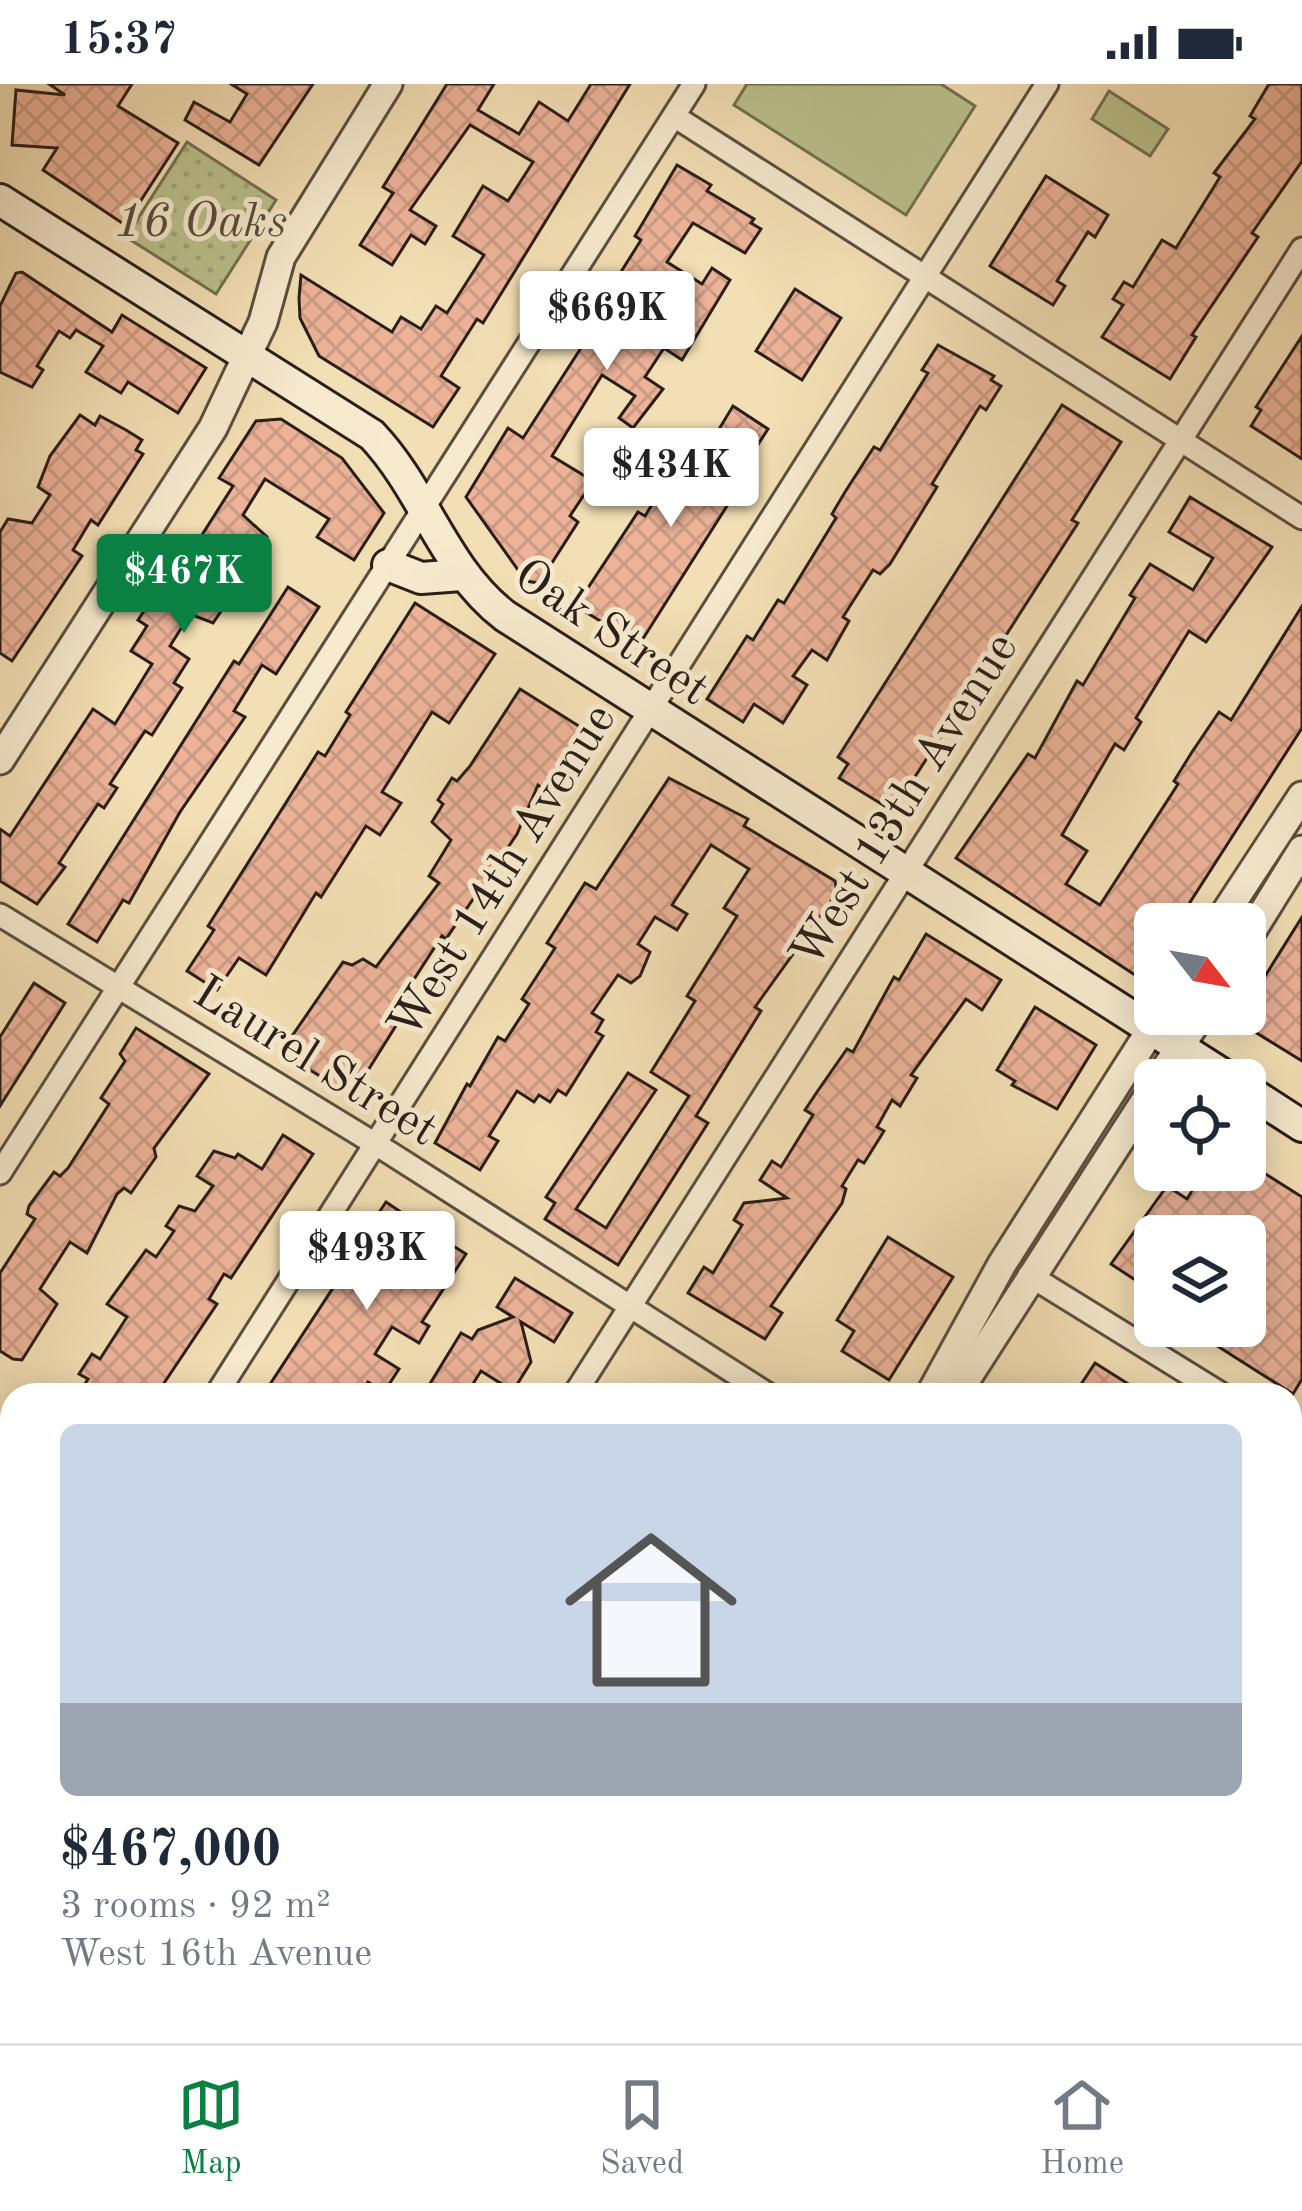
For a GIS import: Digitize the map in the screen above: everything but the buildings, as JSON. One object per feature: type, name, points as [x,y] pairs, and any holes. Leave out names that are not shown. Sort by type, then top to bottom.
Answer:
[{"type":"main road","name":"Oak Street","points":[[2,207],[372,435],[404,472],[462,574],[505,616],[904,873],[1134,1011]]},
{"type":"main road","points":[[388,565],[421,578],[462,574]]},
{"type":"main road","name":"Oak Street","points":[[1172,1035],[1203,1059]]},
{"type":"main road","points":[[1266,1103],[1302,1126]]},
{"type":"street","points":[[0,760],[213,428],[249,356],[281,256],[388,84]]},
{"type":"street","points":[[0,1173],[694,84]]},
{"type":"street","name":"West 14th Avenue","points":[[224,1383],[1047,84]]},
{"type":"street","points":[[674,116],[1302,518]]},
{"type":"street","name":"West 13th Avenue","points":[[582,1383],[1302,249]]},
{"type":"street","points":[[1232,903],[1302,796]]},
{"type":"street","points":[[1266,908],[1302,850]]},
{"type":"street","name":"Laurel Street","points":[[0,915],[376,1144],[751,1383]]},
{"type":"street","points":[[937,1383],[1002,1264],[1160,1035]]},
{"type":"street","points":[[963,1383],[1029,1275],[1161,1035]]},
{"type":"street","points":[[1029,1275],[1204,1383]]},
{"type":"green space","points":[[747,84],[941,84],[975,106],[906,215],[734,105]]},
{"type":"green space","points":[[1109,91],[1168,129],[1150,156],[1092,119]]},
{"type":"green space","name":"16 Oaks","points":[[187,142],[276,200],[216,294],[126,237]]}]
